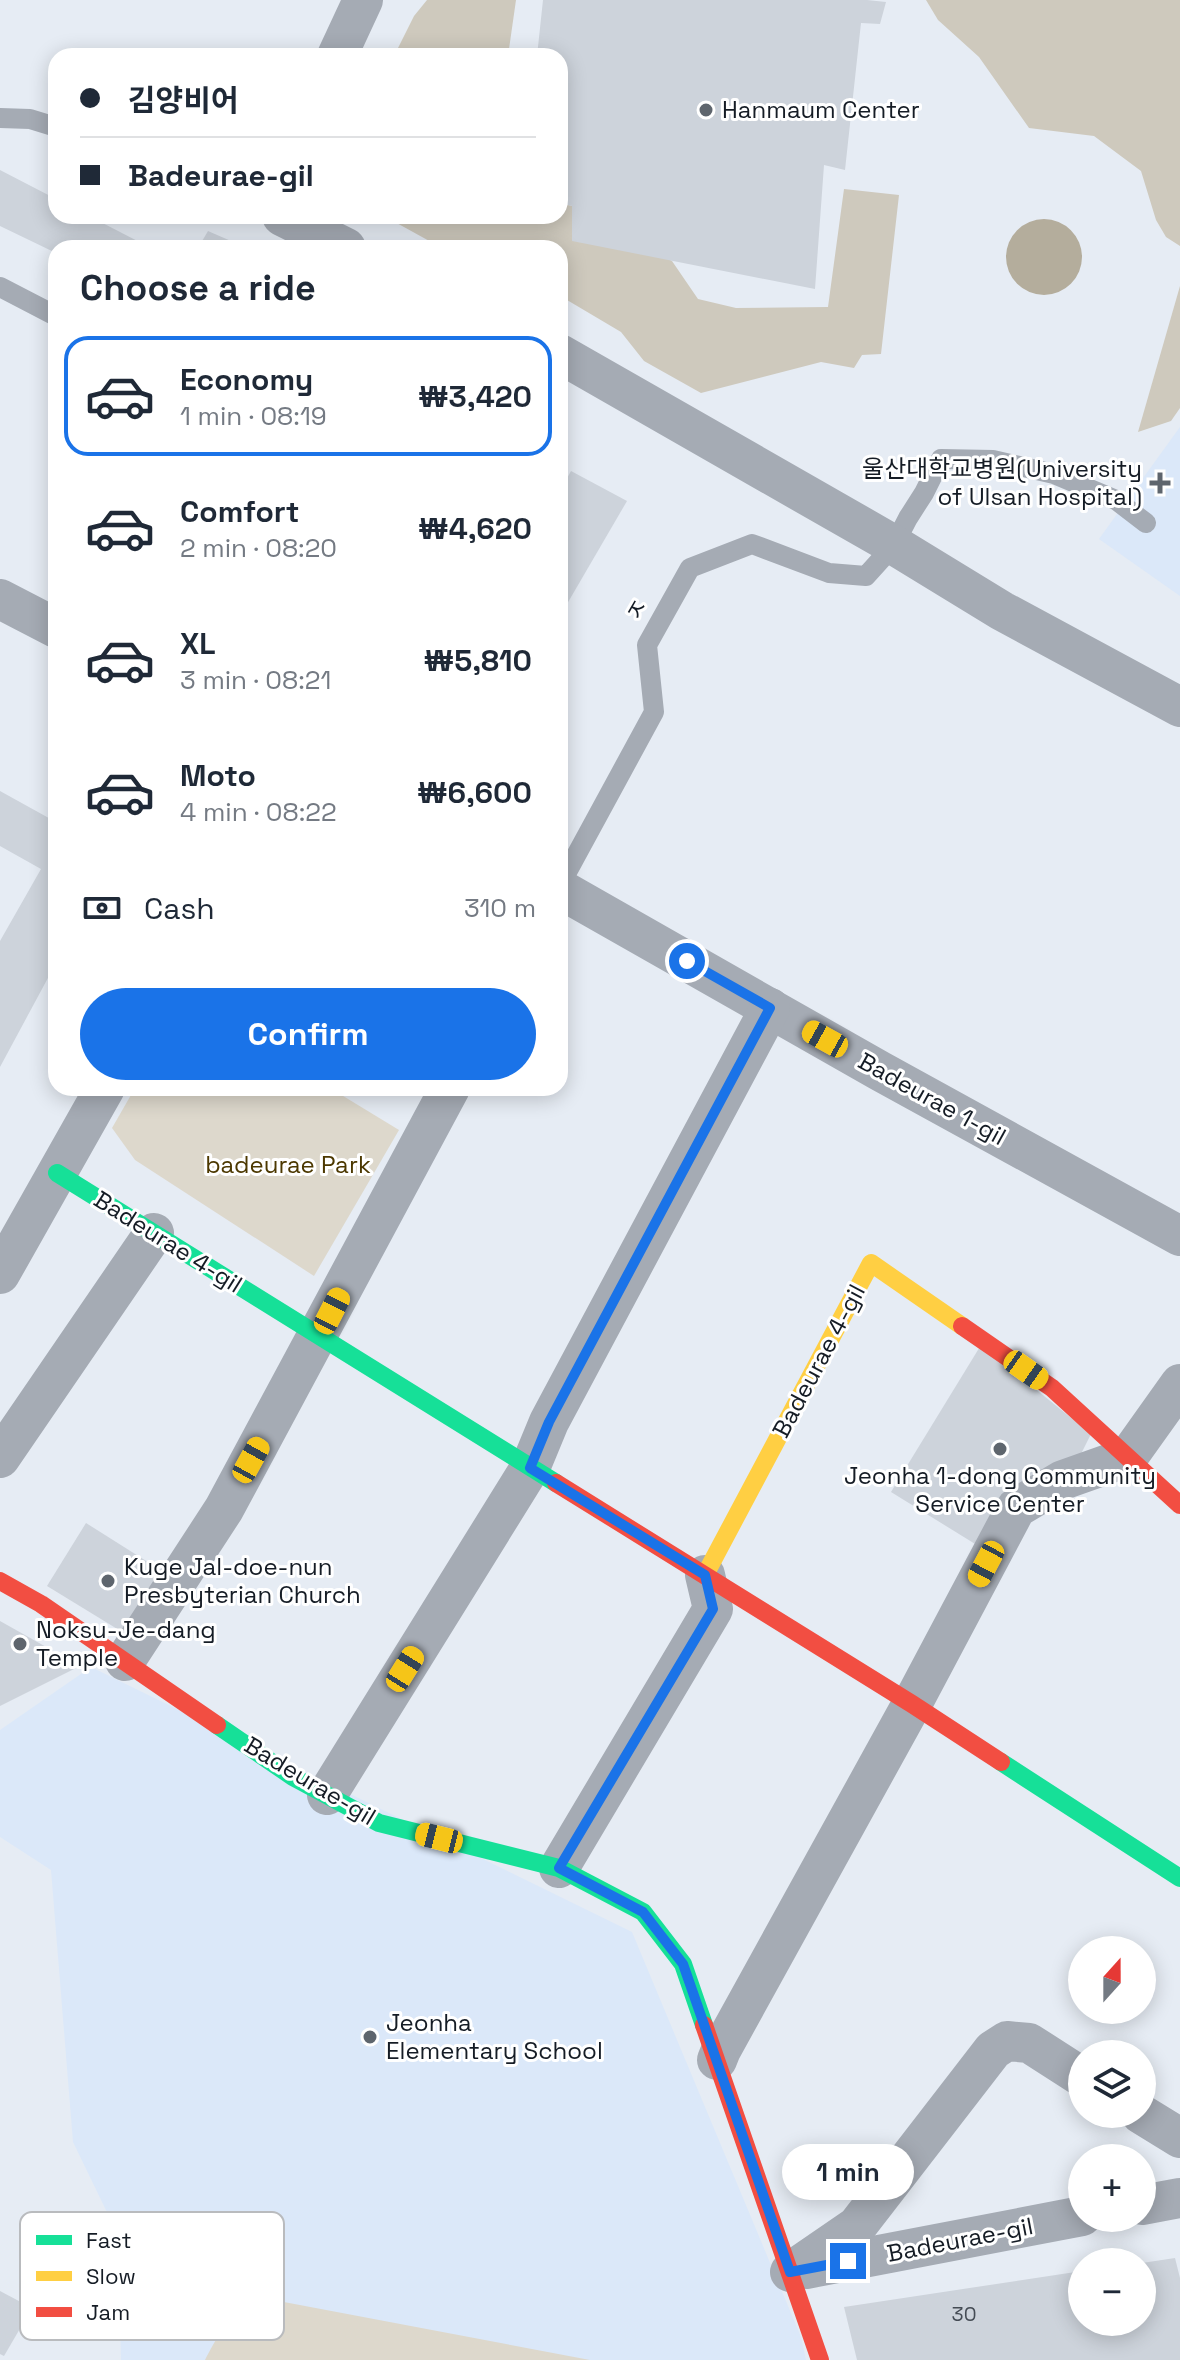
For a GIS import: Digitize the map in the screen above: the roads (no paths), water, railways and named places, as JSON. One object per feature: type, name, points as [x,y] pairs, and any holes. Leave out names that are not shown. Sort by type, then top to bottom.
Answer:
[{"type":"street","points":[[341,48],[363,0]]},
{"type":"street","points":[[298,224],[330,240]]},
{"type":"street","points":[[568,359],[894,545],[1002,611],[1180,707]]},
{"type":"street","points":[[0,599],[48,624]]},
{"type":"street","name":"Badeurae 1-gil","points":[[568,892],[1180,1236]]},
{"type":"street","points":[[327,1795],[530,1468],[549,1422],[770,1008]]},
{"type":"street","points":[[0,1274],[100,1096]]},
{"type":"street","points":[[125,1661],[224,1509],[446,1096]]},
{"type":"street","name":"Badeurae 4-gil","points":[[57,1173],[912,1704],[1180,1878]]},
{"type":"street","points":[[0,1458],[154,1233]]},
{"type":"street","name":"Badeurae 4-gil","points":[[705,1575],[871,1263],[1052,1388],[1128,1457]]},
{"type":"street","points":[[717,2060],[1016,1508],[1063,1480],[1128,1457],[1180,1384]]},
{"type":"street","points":[[1128,1457],[1180,1505]]},
{"type":"street","points":[[559,1868],[713,1609],[705,1575]]},
{"type":"street","name":"Badeurae-gil","points":[[0,1581],[41,1604],[293,1777],[379,1823],[559,1868],[643,1912],[683,1964],[790,2272]]},
{"type":"street","name":"Badeurae-gil","points":[[790,2272],[857,2226],[993,2050],[1007,2041],[1029,2043],[1068,2068]]},
{"type":"street","points":[[1156,2123],[1180,2138]]},
{"type":"street","points":[[1156,2202],[1180,2198]]},
{"type":"street","name":"Badeurae-gil","points":[[790,2272],[1068,2219]]},
{"type":"street","points":[[790,2272],[820,2360]]},
{"type":"lane","points":[[0,118],[30,119],[48,125]]},
{"type":"lane","points":[[0,287],[48,312]]},
{"type":"lane","points":[[894,545],[941,459],[993,460],[1054,474],[1116,500],[1146,523]]},
{"type":"lane","name":"ㅈ","points":[[568,872],[654,712],[647,645],[690,568],[752,544],[829,573],[866,576],[894,545]]},
{"type":"place","name":"Hanmaum Center","points":[[706,110]]},
{"type":"place","name":"울산대학교병원(University of Ulsan Hospital)","points":[[1160,483]]},
{"type":"place","name":"Jeonha 1-dong Community Service Center","points":[[1000,1449]]},
{"type":"place","name":"Kuge Jal-doe-nun Presbyterian Church","points":[[108,1581]]},
{"type":"place","name":"Noksu-Je-dang Temple","points":[[20,1644]]},
{"type":"place","name":"Jeonha Elementary School","points":[[370,2037]]},
{"type":"park label","name":"badeurae Park","points":[[288,1165]]}]
